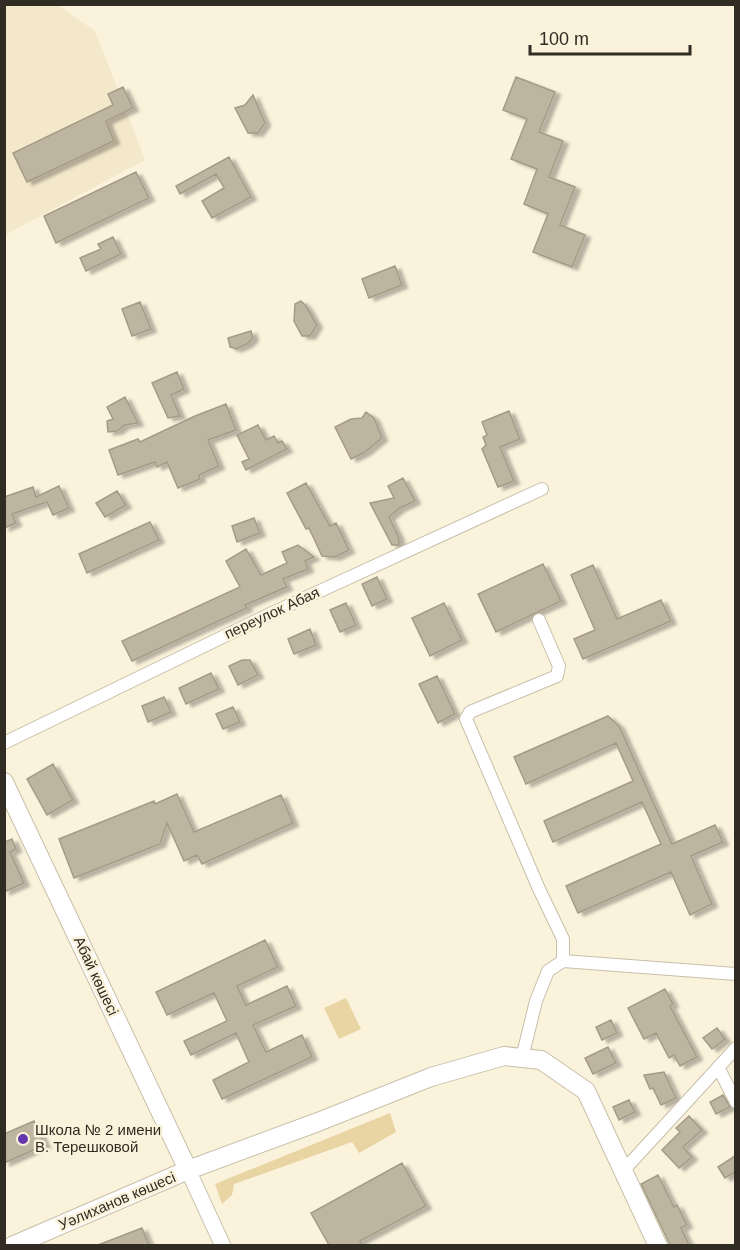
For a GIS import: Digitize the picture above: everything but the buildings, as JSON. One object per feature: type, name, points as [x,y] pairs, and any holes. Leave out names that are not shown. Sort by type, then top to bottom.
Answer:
[{"type":"main road","name":"Абай көшесі","points":[[4,782],[11,812],[188,1170]]},
{"type":"main road","name":"Уәлиханов көшесі","points":[[12,1245],[188,1170],[432,1077],[504,1056],[540,1060],[586,1091],[657,1245]]},
{"type":"street","name":"переулок Абая","points":[[4,743],[270,614],[542,489]]},
{"type":"street","points":[[538,620],[559,666],[556,676],[470,712],[466,719],[563,939],[563,961]]},
{"type":"street","points":[[522,1058],[536,1001],[548,972],[563,961],[735,974]]},
{"type":"street","points":[[623,1171],[735,1048]]},
{"type":"street","points":[[718,1067],[735,1102]]},
{"type":"street","points":[[188,1170],[223,1245]]},
{"type":"shaded area","points":[[5,5],[58,5],[95,31],[145,160],[5,235]]},
{"type":"shaded area","points":[[346,998],[361,1029],[339,1039],[324,1008]]},
{"type":"shaded area","points":[[390,1113],[396,1132],[359,1153],[352,1142],[234,1184],[232,1195],[222,1204],[215,1184]]},
{"type":"place","name":"Школа № 2 имени В. Терешковой","points":[[23,1139]]}]
